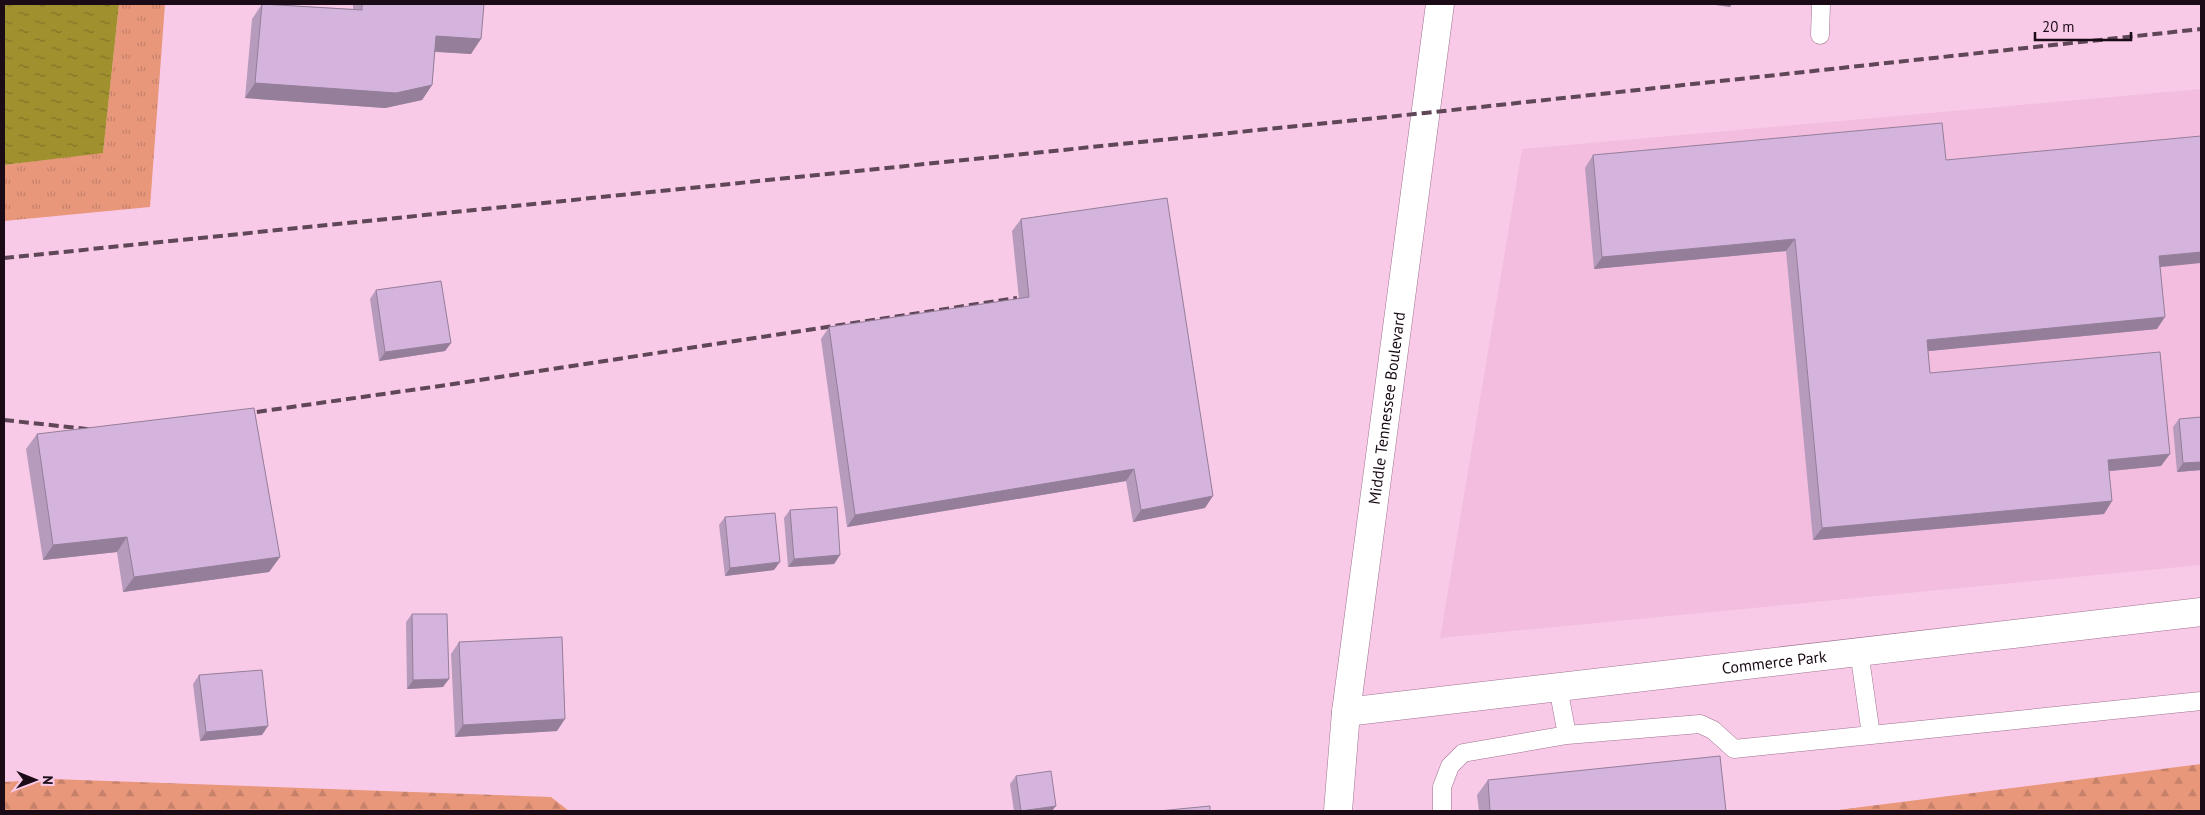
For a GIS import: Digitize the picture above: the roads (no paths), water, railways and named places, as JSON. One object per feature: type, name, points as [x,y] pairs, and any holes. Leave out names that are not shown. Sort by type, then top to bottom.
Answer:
[{"type":"street","name":"Middle Tennessee Boulevard","points":[[1338,811],[1346,712],[1440,4]]},
{"type":"street","name":"Commerce Park","points":[[1346,712],[2201,612]]},
{"type":"lane","points":[[1820,35],[1821,4]]},
{"type":"lane","points":[[1859,652],[1871,735]]},
{"type":"lane","points":[[1558,687],[1567,735]]},
{"type":"lane","points":[[1442,811],[1442,787],[1450,766],[1463,753],[1567,735],[1700,724],[1713,730],[1734,749],[2201,701]]},
{"type":"water","points":[[4,4],[119,4],[103,153],[4,165]]},
{"type":"railway","points":[[4,258],[1425,113],[2201,29]]},
{"type":"railway","points":[[242,414],[447,385],[1017,298]]},
{"type":"railway","points":[[4,420],[96,430]]}]
